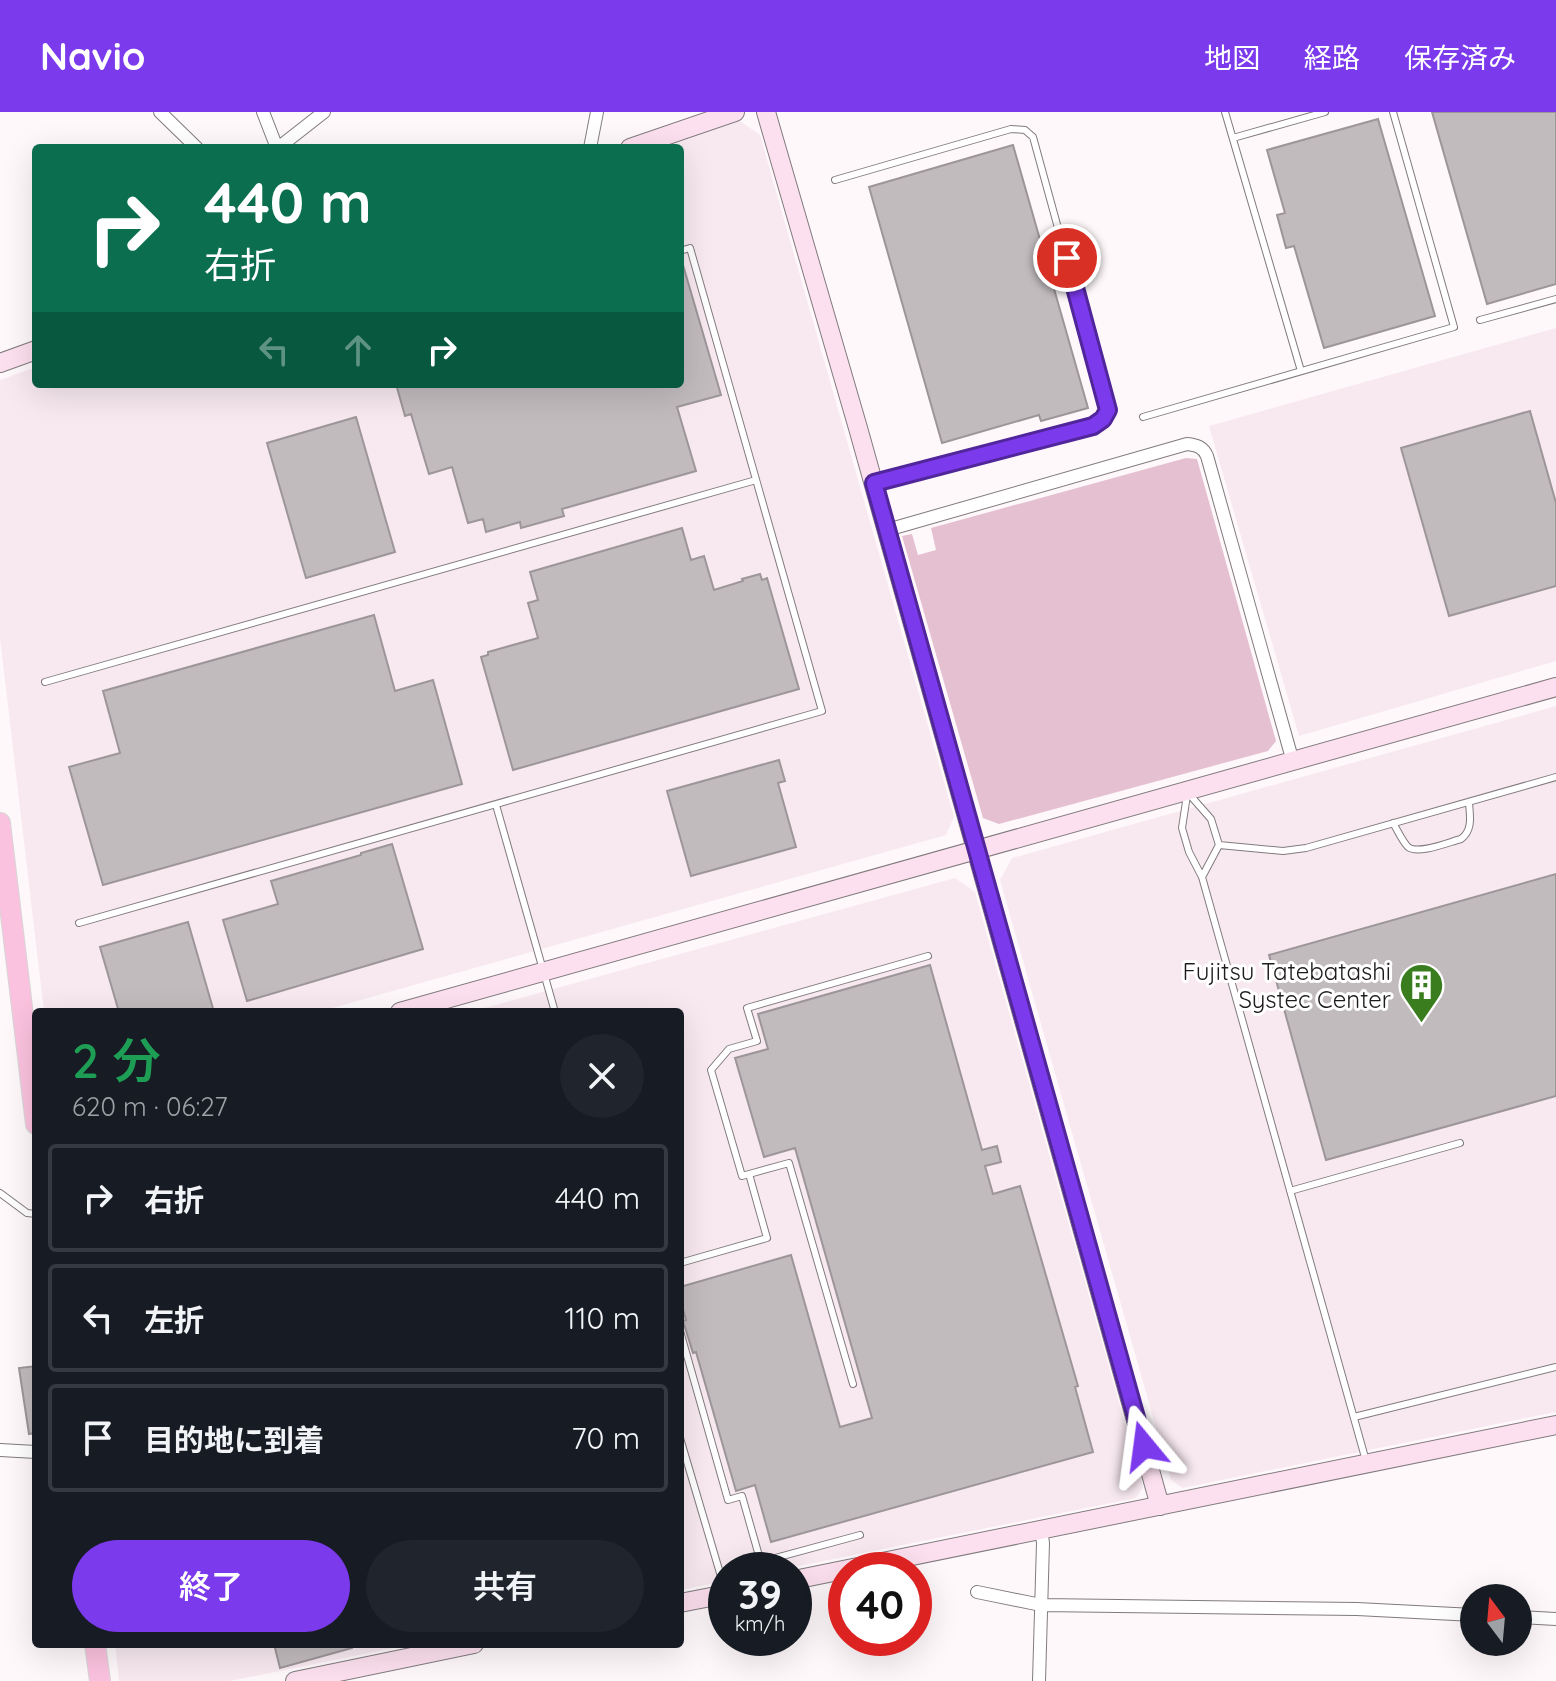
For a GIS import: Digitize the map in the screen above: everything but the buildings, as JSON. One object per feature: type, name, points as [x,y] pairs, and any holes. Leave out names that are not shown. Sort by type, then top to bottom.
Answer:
[{"type":"main road","points":[[0,823],[3,870],[32,1087]]},
{"type":"main road","points":[[96,1648],[100,1681]]},
{"type":"street","points":[[160,112],[193,144]]},
{"type":"street","points":[[263,112],[276,144]]},
{"type":"street","points":[[283,144],[324,112]]},
{"type":"street","points":[[591,144],[597,112]]},
{"type":"street","points":[[642,144],[735,112]]},
{"type":"street","points":[[766,112],[874,483],[1160,1506]]},
{"type":"street","points":[[0,363],[32,351]]},
{"type":"street","points":[[887,530],[1187,444],[1204,449],[1293,762]]},
{"type":"street","points":[[414,1008],[1556,687]]},
{"type":"street","points":[[812,1576],[1556,1425]]},
{"type":"street","points":[[0,1450],[32,1452]]},
{"type":"street","points":[[1039,1681],[1041,1529]]},
{"type":"street","points":[[977,1592],[1041,1605],[1357,1609],[1460,1614]]},
{"type":"street","points":[[684,1602],[708,1598]]},
{"type":"street","points":[[1532,1618],[1556,1619]]},
{"type":"street","points":[[295,1681],[455,1648]]},
{"type":"lane","points":[[1225,112],[1301,371]]},
{"type":"lane","points":[[1233,138],[1325,112]]},
{"type":"lane","points":[[1143,417],[1454,327],[1393,112]]},
{"type":"lane","points":[[835,180],[1011,129],[1025,130],[1033,137],[1108,410],[1103,419],[1093,426],[874,483]]},
{"type":"lane","points":[[79,923],[822,711],[690,248],[684,250]]},
{"type":"lane","points":[[1480,320],[1556,299]]},
{"type":"lane","points":[[45,682],[756,480]]},
{"type":"lane","points":[[1219,845],[1283,851],[1306,848],[1556,777]]},
{"type":"lane","points":[[1187,792],[1211,819],[1219,845],[1202,877]]},
{"type":"lane","points":[[1187,792],[1182,828],[1189,852],[1202,877],[1367,1464]]},
{"type":"lane","points":[[1393,823],[1408,846],[1422,850],[1466,835],[1470,828],[1469,803]]},
{"type":"lane","points":[[496,805],[554,1008]]},
{"type":"lane","points":[[853,1384],[789,1163],[742,1176],[711,1070],[729,1049],[757,1041],[747,1008],[928,956]]},
{"type":"lane","points":[[1290,1191],[1460,1143]]},
{"type":"lane","points":[[684,1262],[767,1238],[749,1174]]},
{"type":"lane","points":[[0,1193],[32,1214]]},
{"type":"lane","points":[[684,1345],[728,1500],[742,1496],[758,1552]]},
{"type":"lane","points":[[1354,1417],[1556,1367]]},
{"type":"lane","points":[[684,1452],[714,1552]]},
{"type":"lane","points":[[806,1552],[860,1535]]},
{"type":"shaded area","points":[[740,121],[760,135],[954,817],[946,835],[332,1008],[44,1008],[0,638],[0,380],[32,368],[32,388],[684,388],[684,144],[674,144]]},
{"type":"shaded area","points":[[1556,328],[1556,661],[1299,736],[1209,426]]},
{"type":"shaded area","points":[[1186,458],[1197,459],[1276,741],[1268,751],[999,824],[983,818],[902,536],[912,534],[918,555],[936,550],[931,528]]},
{"type":"shaded area","points":[[1556,706],[1556,1412],[1183,1488],[1171,1480],[1000,880],[1012,858]]},
{"type":"shaded area","points":[[955,878],[975,892],[1143,1487],[1136,1498],[868,1552],[828,1552],[828,1560],[812,1563],[812,1552],[708,1552],[708,1585],[684,1589],[684,1008],[484,1008]]},
{"type":"shaded area","points":[[115,1648],[393,1648],[230,1681],[119,1681]]},
{"type":"place","name":"Fujitsu Tatebatashi Systec Center","points":[[1422,1025]]},
{"type":"route","points":[[1067,258],[1108,410],[1103,419],[1093,426],[874,483],[1144,1446]]}]
